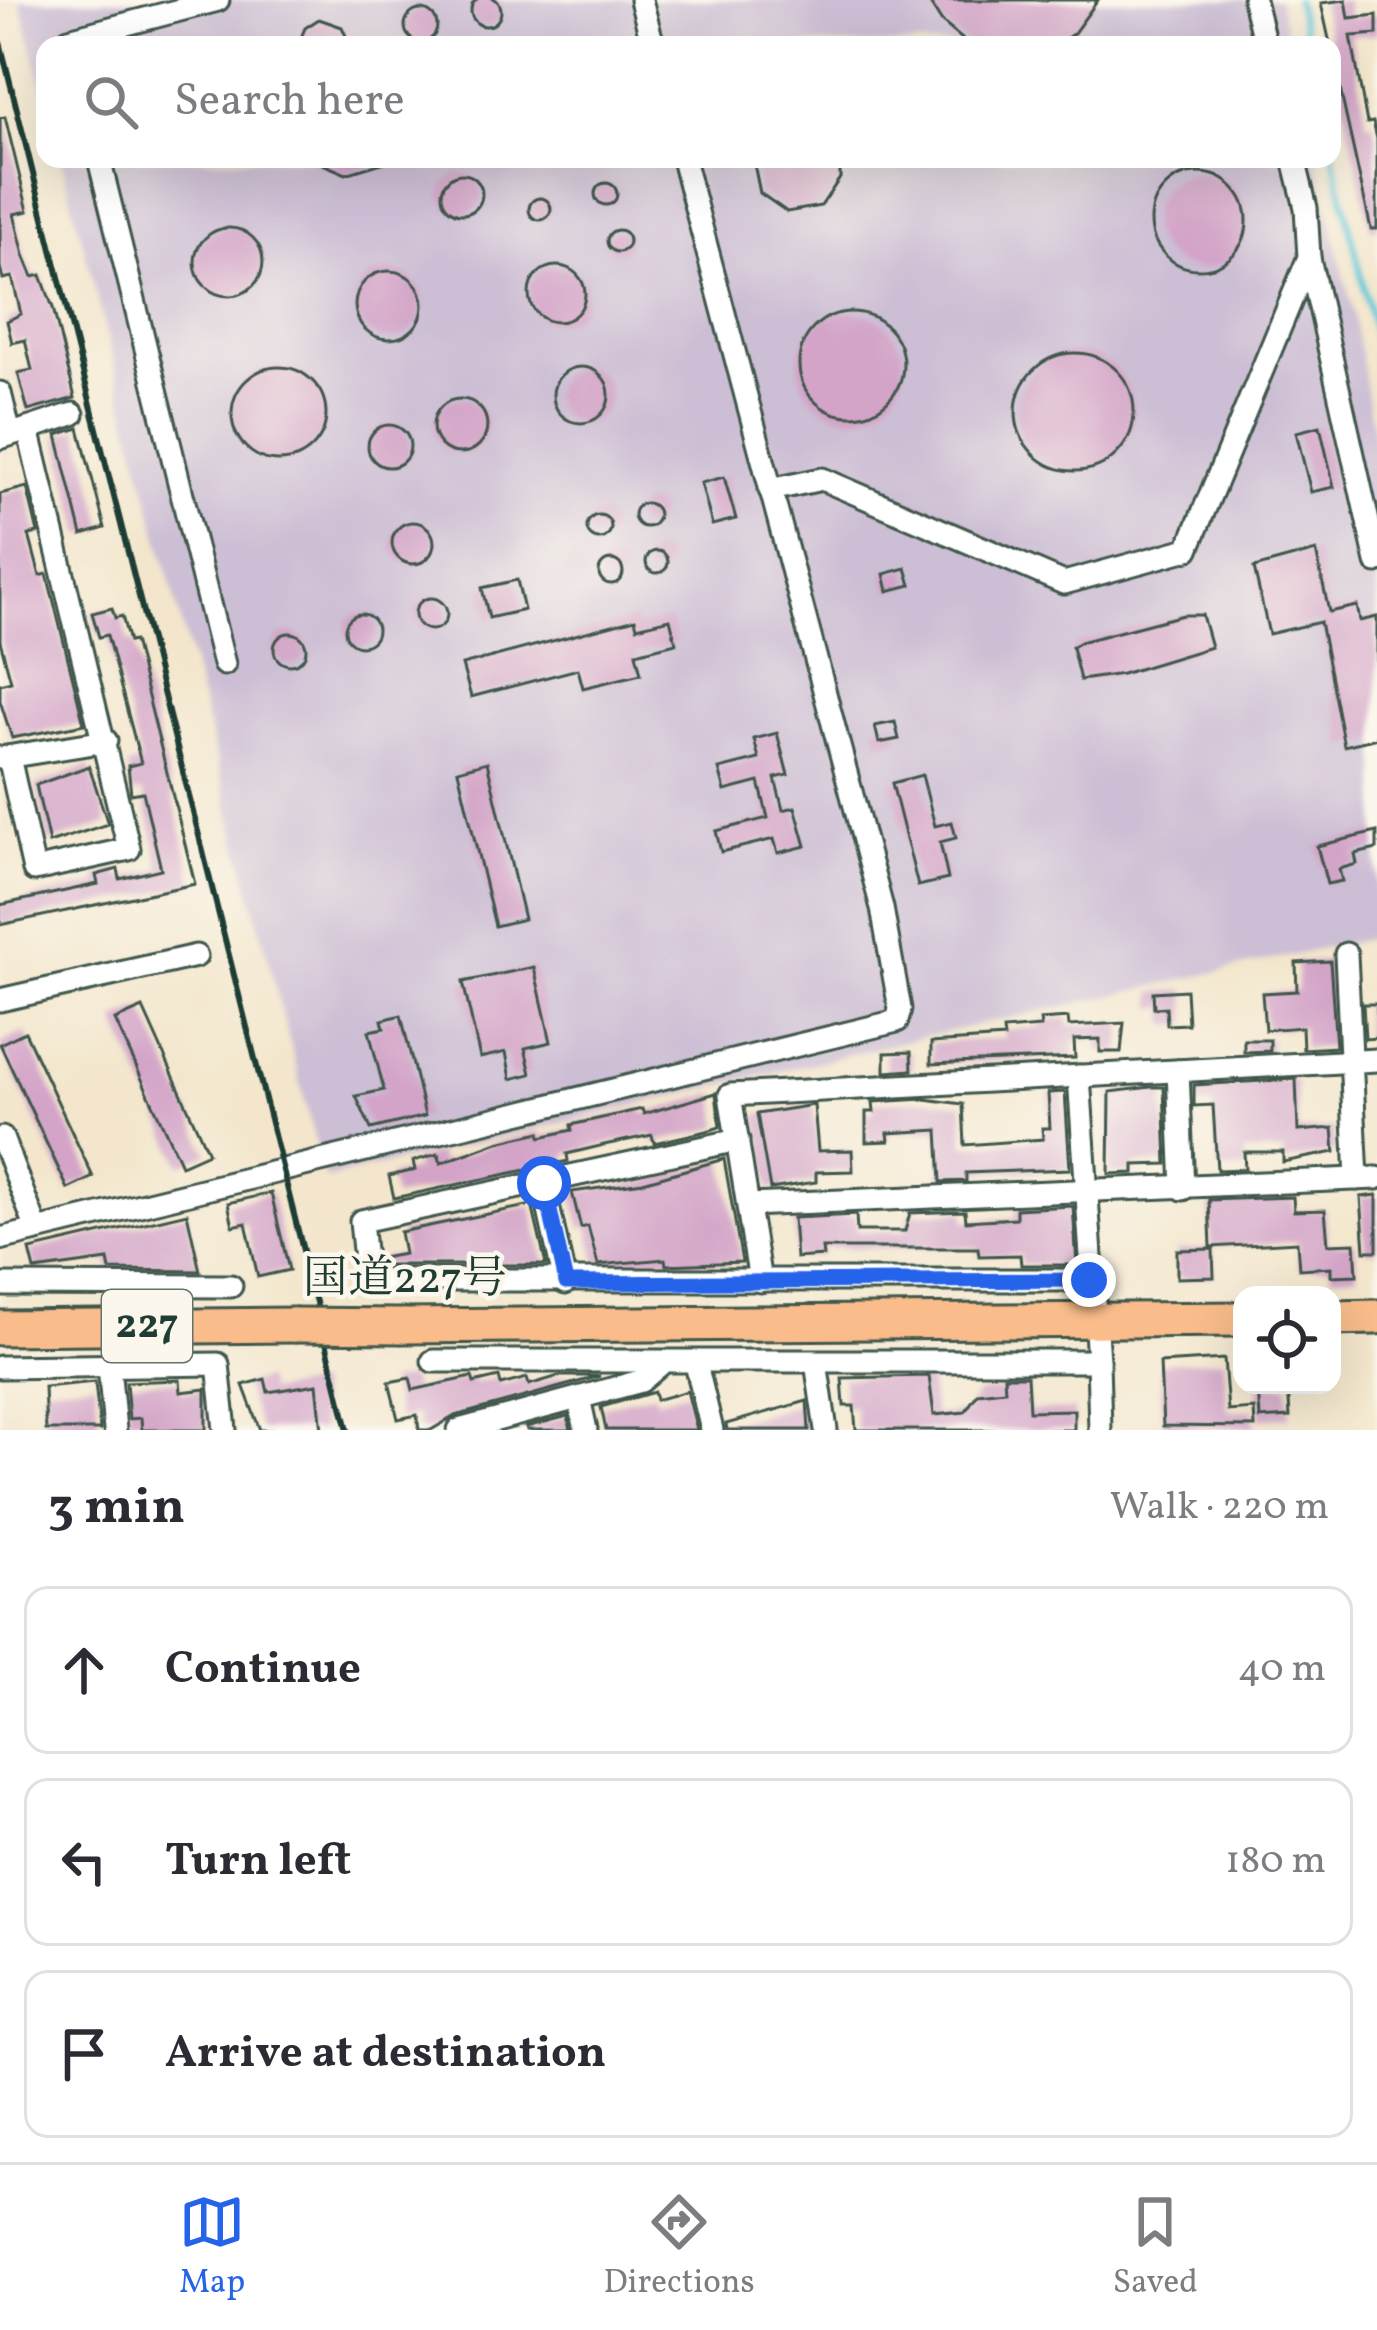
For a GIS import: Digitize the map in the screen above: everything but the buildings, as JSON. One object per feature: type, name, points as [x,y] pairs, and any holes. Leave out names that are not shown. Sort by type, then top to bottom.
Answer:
[{"type":"highway","points":[[1341,1318],[1377,1317]]},
{"type":"highway","name":"国道227号","points":[[0,1328],[1233,1318]]},
{"type":"street","points":[[80,36],[218,0]]},
{"type":"street","points":[[641,0],[651,36]]},
{"type":"street","points":[[1254,0],[1263,36]]},
{"type":"street","points":[[101,168],[224,664]]},
{"type":"street","points":[[0,1239],[897,1021],[900,1009],[885,921],[685,168]]},
{"type":"street","points":[[1296,168],[1306,208],[1309,257],[1377,562]]},
{"type":"street","points":[[770,490],[822,479],[1064,583],[1188,549],[1309,257]]},
{"type":"street","points":[[0,393],[106,741],[129,849],[34,870],[4,758],[106,741]]},
{"type":"street","points":[[13,434],[73,414]]},
{"type":"street","points":[[748,1205],[1367,1179],[1352,1061],[1346,954]]},
{"type":"street","points":[[0,1000],[196,956]]},
{"type":"street","points":[[760,1281],[730,1095],[1377,1060]]},
{"type":"street","points":[[1178,1071],[1183,1189]]},
{"type":"street","points":[[1079,1076],[1100,1430]]},
{"type":"street","points":[[2,1138],[38,1230]]},
{"type":"street","points":[[738,1140],[361,1221],[367,1280],[1089,1280]]},
{"type":"street","points":[[544,1183],[566,1283]]},
{"type":"street","points":[[0,1285],[231,1286]]},
{"type":"street","points":[[433,1361],[1098,1360]]},
{"type":"street","points":[[816,1362],[826,1430]]},
{"type":"street","points":[[459,1430],[641,1381],[662,1363]]},
{"type":"street","points":[[0,1367],[218,1364],[225,1430]]},
{"type":"street","points":[[696,1364],[712,1430]]},
{"type":"street","points":[[109,1366],[116,1430]]},
{"type":"street","points":[[579,1398],[586,1430]]},
{"type":"shaded area","points":[[20,0],[1278,0],[1287,36],[36,36],[36,61]]},
{"type":"shaded area","points":[[63,168],[1318,168],[1353,312],[1377,456],[1377,937],[914,1039],[325,1179]]},
{"type":"waterway","points":[[1296,0],[1305,36]]},
{"type":"waterway","points":[[1337,168],[1377,346]]},
{"type":"railway","points":[[0,42],[348,1430]]},
{"type":"route","points":[[544,1183],[566,1283],[1089,1280]]}]
